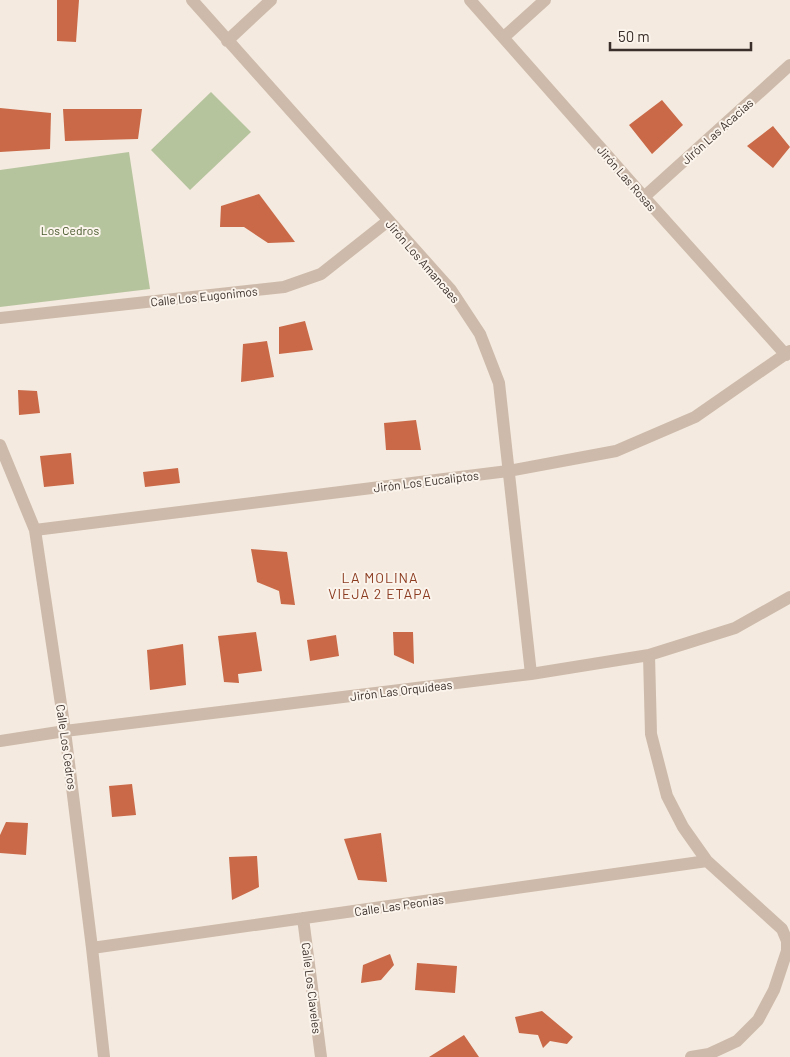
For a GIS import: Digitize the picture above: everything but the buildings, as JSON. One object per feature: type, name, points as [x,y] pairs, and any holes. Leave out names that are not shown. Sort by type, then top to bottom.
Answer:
[{"type":"street","name":"Jirón Los Amancaes","points":[[192,0],[451,290],[480,334],[499,382],[531,674]]},
{"type":"street","points":[[228,41],[271,0]]},
{"type":"street","name":"Jirón Las Rosas","points":[[470,0],[644,197],[788,353]]},
{"type":"street","points":[[504,37],[545,0]]},
{"type":"street","name":"Jirón Las Acacias","points":[[644,197],[790,65]]},
{"type":"street","name":"Calle Los Eugonimos","points":[[0,318],[284,287],[321,274],[388,221]]},
{"type":"street","name":"Jirón Los Eucaliptos","points":[[35,530],[508,471],[616,451],[695,417],[788,353]]},
{"type":"street","name":"Calle Los Cedros","points":[[0,445],[35,530],[65,731],[104,1057]]},
{"type":"street","name":"Jirón Las Orquídeas","points":[[0,741],[65,731],[531,674],[650,655],[736,628],[790,597]]},
{"type":"street","points":[[650,655],[651,734],[667,796],[683,827],[706,862],[782,929],[787,941],[787,952],[774,990],[758,1020],[737,1041],[709,1054],[690,1057]]},
{"type":"street","name":"Calle Las Peonias","points":[[92,948],[706,862]]},
{"type":"street","name":"Calle Los Claveles","points":[[303,918],[321,1057]]},
{"type":"green space","points":[[211,92],[251,132],[190,190],[151,150]]},
{"type":"green space","name":"Los Cedros","points":[[129,152],[150,289],[0,307],[0,170]]},
{"type":"district","name":"LA MOLINA VIEJA 2 ETAPA","points":[[380,586]]}]
